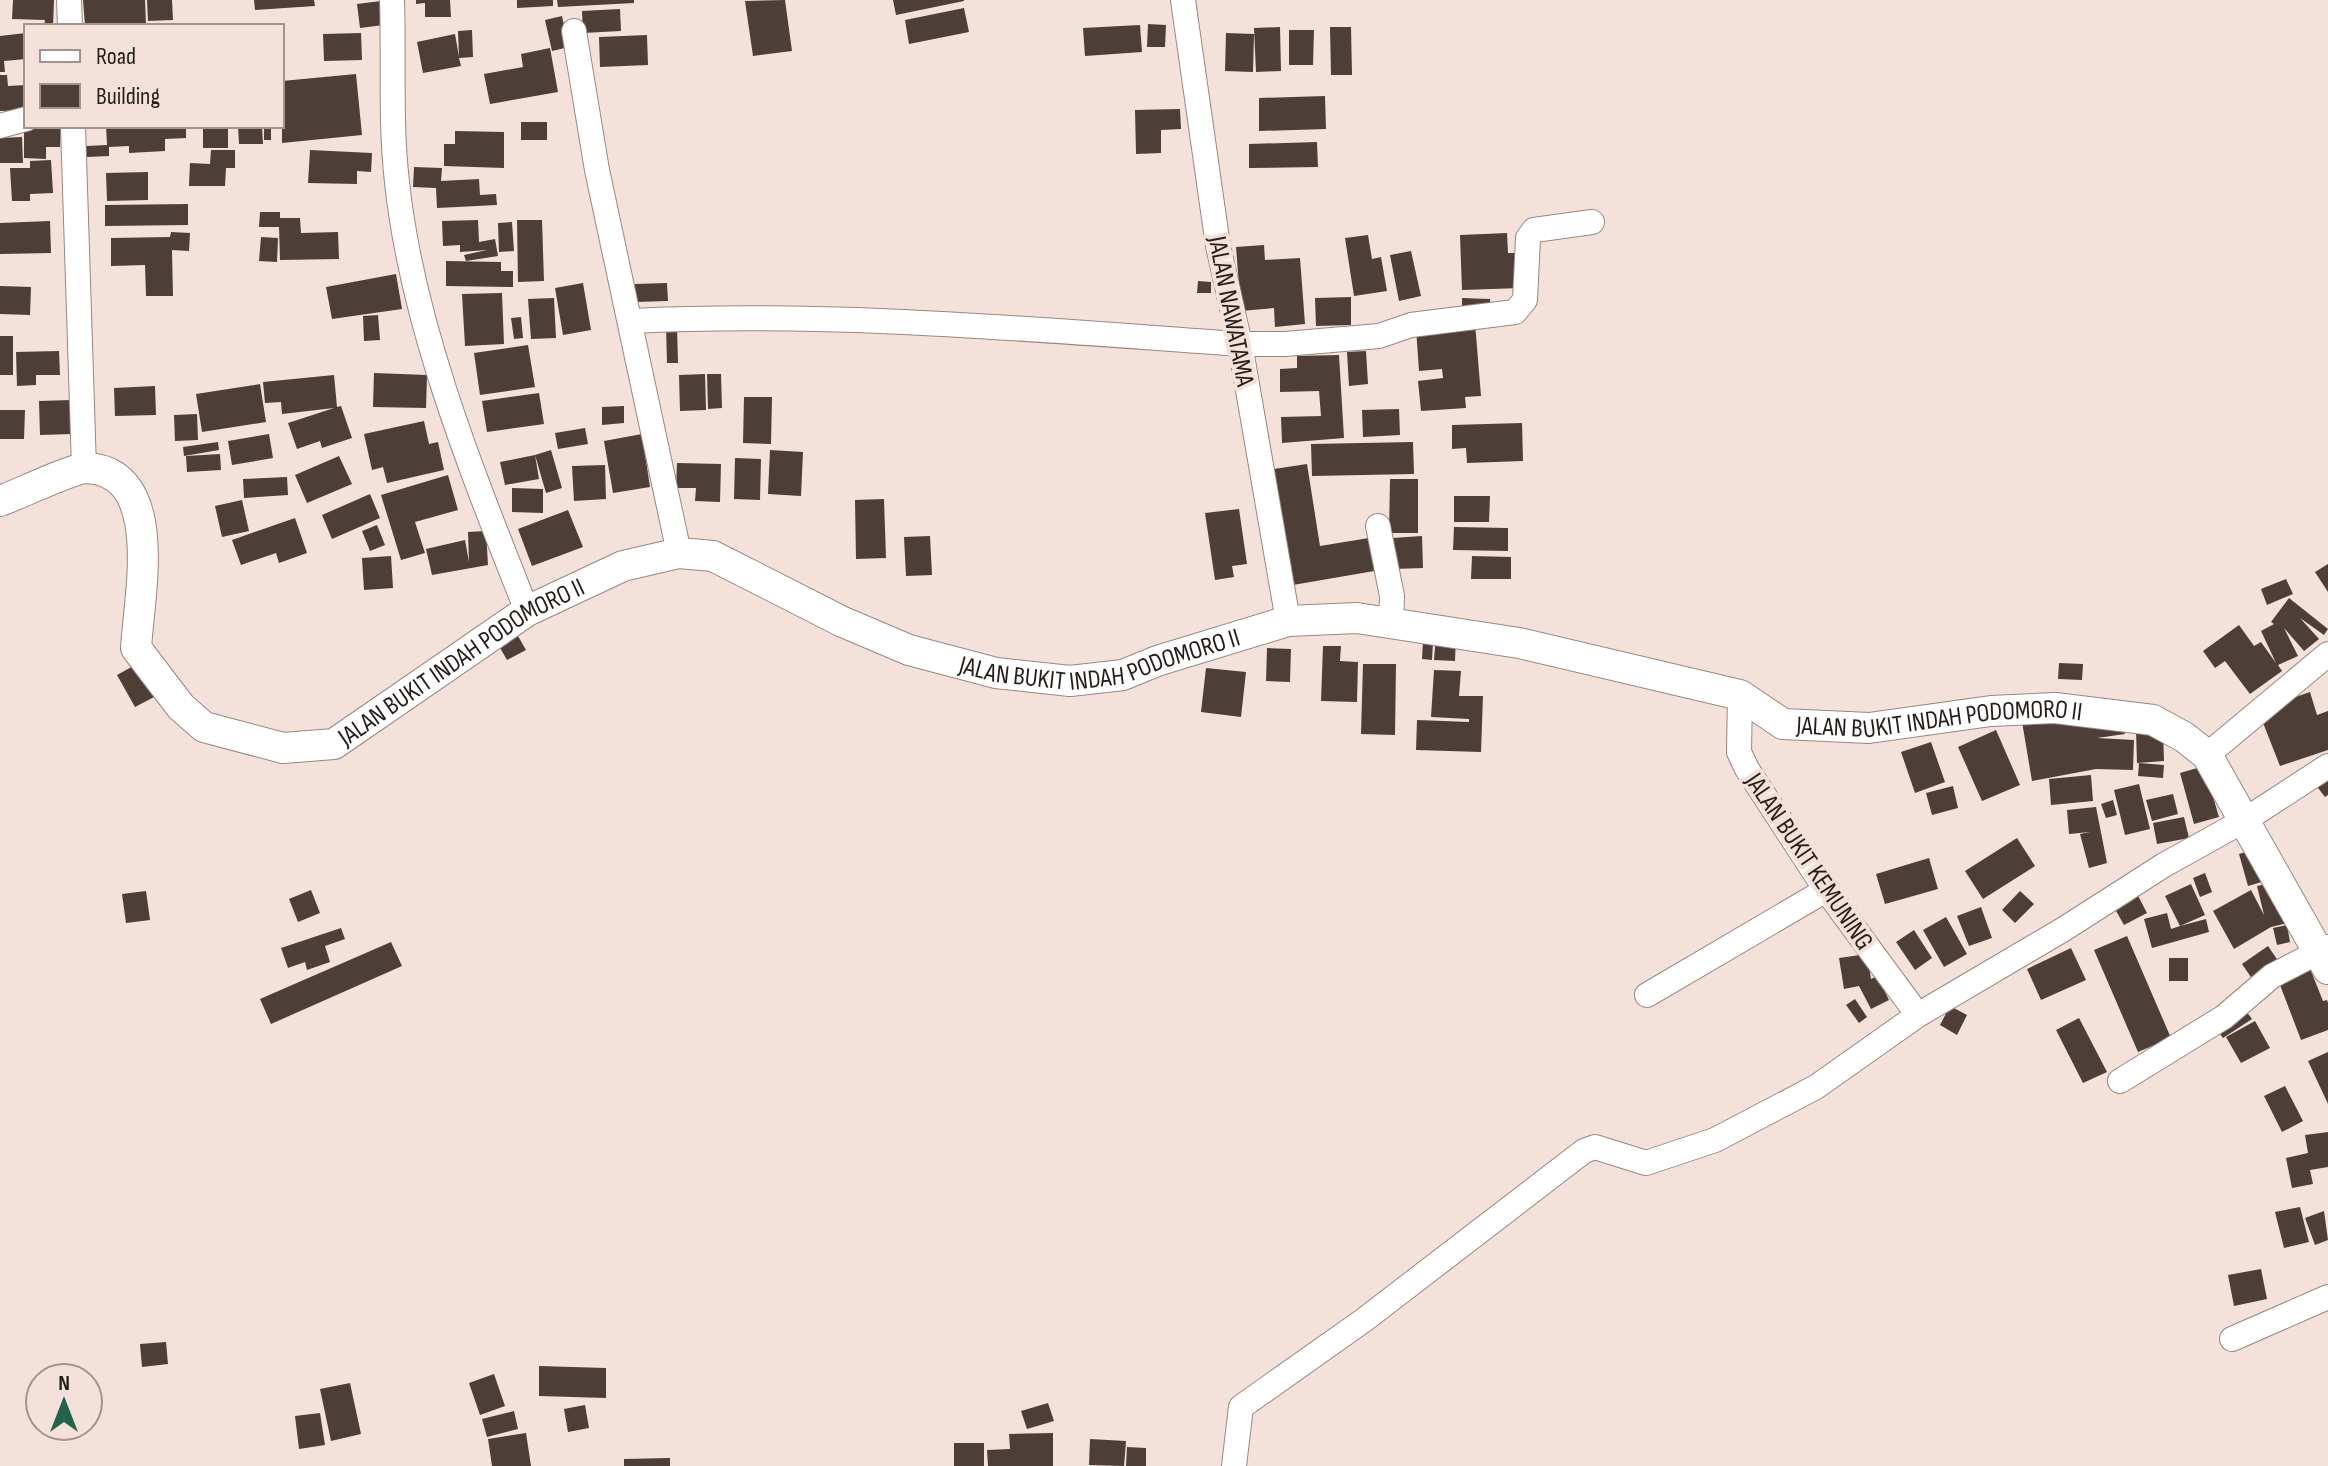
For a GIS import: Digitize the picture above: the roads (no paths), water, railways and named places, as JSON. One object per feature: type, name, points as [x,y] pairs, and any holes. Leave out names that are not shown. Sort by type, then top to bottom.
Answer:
[{"type":"street","points":[[69,0],[70,24]]},
{"type":"street","points":[[392,0],[396,182],[410,255],[463,450],[527,611]]},
{"type":"street","name":"JALAN NAWATAMA","points":[[1183,0],[1218,246],[1240,344],[1288,621]]},
{"type":"street","points":[[574,31],[597,170],[679,553]]},
{"type":"street","points":[[0,126],[24,120]]},
{"type":"street","points":[[0,501],[84,468],[73,128]]},
{"type":"street","points":[[631,321],[735,316],[902,322],[1240,344],[1379,336],[1411,325],[1515,312],[1525,300],[1528,238],[1534,230],[1592,222]]},
{"type":"street","name":"JALAN BUKIT INDAH PODOMORO II","points":[[84,468],[117,477],[135,497],[143,530],[136,648],[181,707],[204,727],[283,748],[334,744],[527,611],[623,566],[679,553],[713,556],[745,569],[843,622],[909,650],[996,673],[1055,680],[1123,675],[1157,661],[1288,621],[1357,618],[1519,643],[1740,695],[1783,724],[1869,728],[1991,711],[2055,708],[2153,720],[2184,737],[2207,755],[2325,957]]},
{"type":"street","points":[[1378,526],[1392,596],[1391,625]]},
{"type":"street","points":[[2207,755],[2328,654]]},
{"type":"street","name":"JALAN BUKIT KEMUNING","points":[[1740,695],[1739,752],[1826,890],[1918,1015]]},
{"type":"street","points":[[1234,1466],[1241,1407],[1364,1320],[1584,1151],[1595,1147],[1646,1163],[1715,1140],[1816,1087],[1918,1015],[2164,865],[2245,820],[2328,766]]},
{"type":"street","points":[[1647,995],[1826,890]]},
{"type":"street","points":[[2120,1081],[2224,1017],[2272,976],[2325,957]]},
{"type":"street","points":[[2232,1339],[2328,1297]]}]
